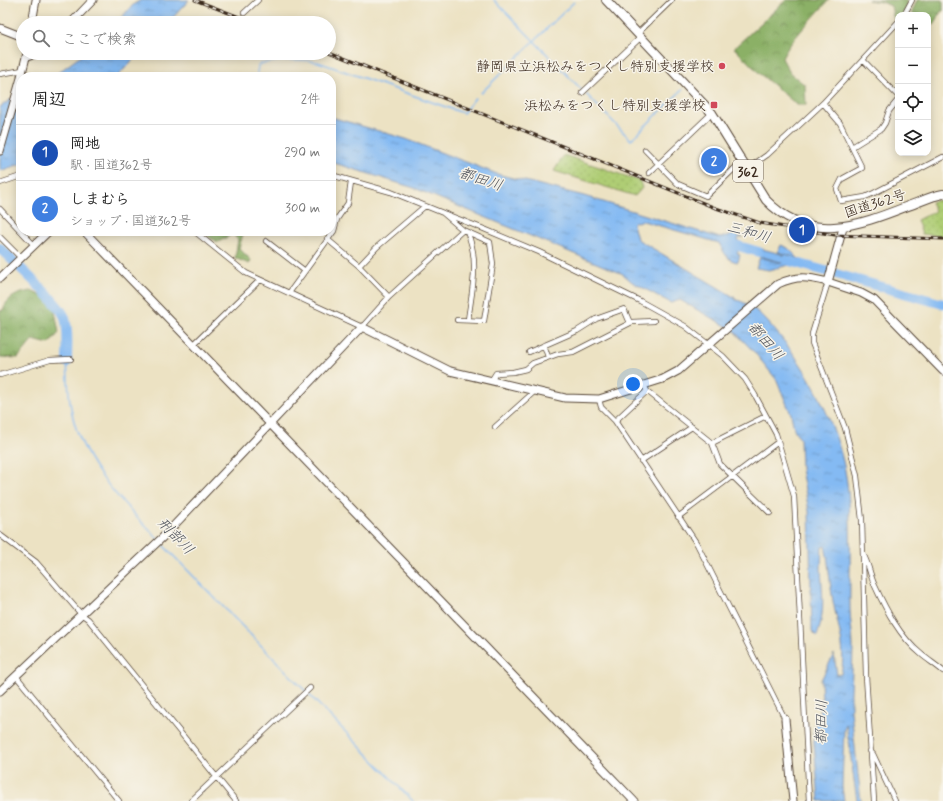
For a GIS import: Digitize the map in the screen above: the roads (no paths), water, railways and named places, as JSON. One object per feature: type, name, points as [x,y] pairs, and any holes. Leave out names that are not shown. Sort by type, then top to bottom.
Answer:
[{"type":"highway","name":"国道362号","points":[[606,0],[712,113],[766,200],[780,213],[803,223],[822,227],[843,228],[864,223],[943,194]]},
{"type":"street","points":[[33,16],[36,0]]},
{"type":"street","points":[[78,16],[93,0]]},
{"type":"street","points":[[244,13],[258,0]]},
{"type":"street","points":[[582,93],[672,0]]},
{"type":"street","points":[[906,12],[912,0]]},
{"type":"street","points":[[747,169],[767,155],[823,103],[895,25]]},
{"type":"street","points":[[0,28],[16,34]]},
{"type":"street","points":[[23,72],[26,60]]},
{"type":"street","points":[[863,60],[895,93]]},
{"type":"street","points":[[0,74],[16,75]]},
{"type":"street","points":[[0,150],[16,95]]},
{"type":"street","points":[[823,103],[840,123],[862,168],[842,179],[837,189],[840,201],[865,197],[943,157]]},
{"type":"street","points":[[852,147],[881,129],[885,123],[889,111],[895,104]]},
{"type":"street","points":[[649,174],[712,113]]},
{"type":"street","points":[[645,150],[678,184],[706,196],[742,162]]},
{"type":"street","points":[[0,183],[16,178]]},
{"type":"street","points":[[336,178],[391,192],[484,228],[539,252],[640,301],[685,326],[709,343],[745,379],[766,416],[778,442],[794,496],[809,801]]},
{"type":"street","points":[[336,222],[337,218],[348,203],[351,182]]},
{"type":"street","points":[[359,266],[387,238],[425,206]]},
{"type":"street","points":[[0,209],[16,226]]},
{"type":"street","points":[[443,213],[465,231],[490,242],[493,264],[484,321],[457,320]]},
{"type":"street","points":[[843,228],[812,334],[812,343],[845,428],[853,458],[860,498],[863,554],[864,646],[874,801]]},
{"type":"street","points":[[0,691],[163,537],[389,297],[465,231]]},
{"type":"street","points":[[465,231],[473,245],[475,266],[468,320]]},
{"type":"street","points":[[0,236],[21,258]]},
{"type":"street","points":[[26,236],[34,245]]},
{"type":"street","points":[[0,278],[44,236]]},
{"type":"street","points":[[89,236],[634,801]]},
{"type":"street","points":[[200,236],[246,273],[362,327],[450,371],[565,398],[599,399],[646,388],[678,371],[762,296],[778,284],[792,278],[806,276],[828,280],[861,293],[874,300],[943,371]]},
{"type":"street","points":[[289,293],[330,236]]},
{"type":"street","points":[[327,239],[359,266],[389,297]]},
{"type":"street","points":[[266,241],[305,271]]},
{"type":"street","points":[[193,345],[260,280]]},
{"type":"street","points":[[529,352],[577,331],[596,320],[624,309],[630,323]]},
{"type":"street","points":[[491,381],[496,373],[513,372],[526,369],[533,363],[548,357],[572,352],[630,323],[654,321]]},
{"type":"street","points":[[544,345],[548,357]]},
{"type":"street","points":[[0,375],[50,360],[71,359]]},
{"type":"street","points":[[615,421],[646,388]]},
{"type":"street","points":[[646,388],[712,443],[720,464],[770,513]]},
{"type":"street","points":[[495,426],[535,391]]},
{"type":"street","points":[[599,399],[601,407],[615,421],[640,461],[698,544],[785,719],[793,801]]},
{"type":"street","points":[[712,443],[766,416]]},
{"type":"street","points":[[640,461],[692,427]]},
{"type":"street","points":[[678,517],[778,442]]},
{"type":"street","points":[[0,534],[36,562],[81,614],[102,635],[236,801]]},
{"type":"street","points":[[863,554],[867,560],[870,576],[879,595],[904,636],[920,654],[943,671]]},
{"type":"street","points":[[16,676],[119,801]]},
{"type":"street","points":[[191,801],[310,688]]},
{"type":"street","points":[[870,751],[873,754],[895,801]]},
{"type":"water","points":[[141,0],[189,0],[174,16],[123,16],[134,4]]},
{"type":"water","points":[[75,60],[133,60],[122,72],[59,72]]},
{"type":"water","points":[[16,96],[16,166],[0,171],[0,107]]},
{"type":"water","name":"都田川","points":[[336,118],[406,139],[497,174],[584,196],[720,238],[735,234],[743,237],[739,237],[738,241],[742,243],[737,253],[740,255],[738,262],[728,258],[719,243],[643,221],[635,222],[633,224],[637,239],[734,297],[736,300],[748,305],[765,319],[790,349],[810,379],[833,427],[843,461],[849,497],[850,614],[853,637],[851,711],[861,801],[857,801],[846,724],[844,730],[842,787],[844,801],[819,801],[813,732],[822,703],[821,680],[834,654],[837,675],[841,674],[843,653],[832,595],[825,546],[822,547],[821,562],[823,602],[822,618],[817,636],[812,631],[809,511],[801,469],[800,439],[794,429],[791,414],[776,379],[755,353],[733,330],[680,300],[671,303],[632,282],[623,274],[414,188],[336,164]]},
{"type":"water","points":[[747,245],[800,259],[807,265],[798,263],[791,265],[745,252]]},
{"type":"water","points":[[781,245],[788,248],[798,258],[778,252]]},
{"type":"water","points":[[760,257],[789,265],[769,270],[756,268]]},
{"type":"waterway","points":[[494,0],[582,90]]},
{"type":"waterway","points":[[481,93],[574,2]]},
{"type":"waterway","points":[[257,72],[258,66],[260,64],[289,60]]},
{"type":"waterway","points":[[289,60],[304,60]]},
{"type":"waterway","points":[[304,60],[318,62],[463,113],[475,98]]},
{"type":"waterway","points":[[586,94],[631,140],[683,89]]},
{"type":"waterway","name":"三和川","points":[[728,243],[759,252]]},
{"type":"waterway","name":"刑部川","points":[[0,248],[55,303],[62,312],[67,329],[67,362]]},
{"type":"waterway","name":"三和川","points":[[786,260],[943,304]]},
{"type":"waterway","name":"刑部川","points":[[67,362],[71,408],[76,428],[83,446],[104,480],[158,539]]},
{"type":"waterway","name":"刑部川","points":[[160,542],[413,801]]},
{"type":"railway","points":[[195,0],[237,16]]},
{"type":"railway","points":[[336,55],[713,207],[760,223],[835,235],[943,239]]},
{"type":"place","name":"静岡県立浜松みをつくし特別支援学校","points":[[722,66]]},
{"type":"place","name":"浜松みをつくし特別支援学校","points":[[714,105]]},
{"type":"place","name":"しまむら","points":[[714,161]]},
{"type":"place","name":"岡地","points":[[802,230]]}]
